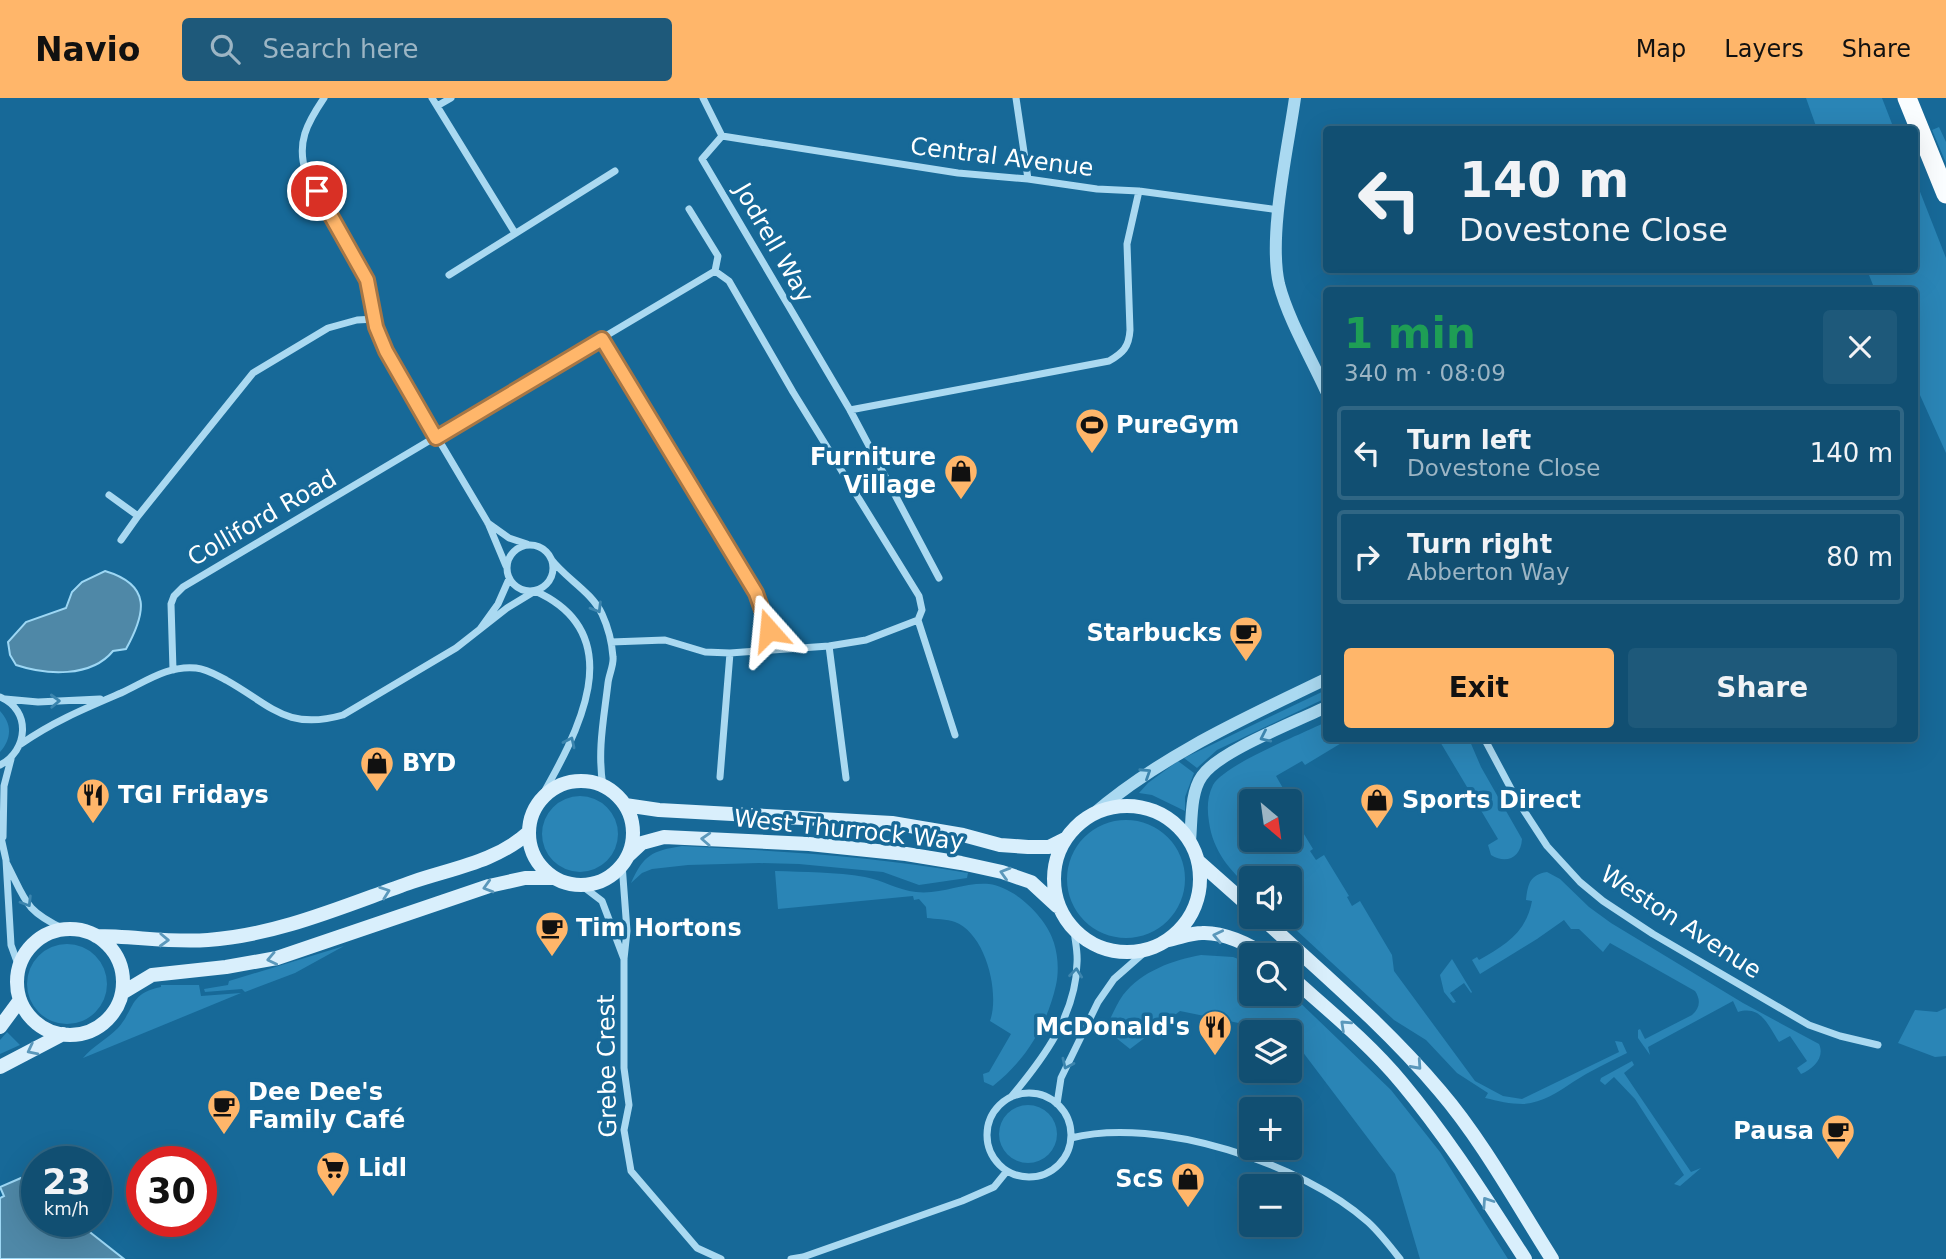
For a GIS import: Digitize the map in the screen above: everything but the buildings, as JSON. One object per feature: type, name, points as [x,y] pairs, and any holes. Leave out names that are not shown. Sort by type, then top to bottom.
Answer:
[{"type":"highway","points":[[1907,98],[1946,194]]},
{"type":"main road","points":[[579,781],[603,786],[625,805],[633,828],[632,843],[624,861],[604,879],[581,885],[565,883],[555,878],[537,862],[531,848],[530,820],[538,803],[547,793],[561,785],[579,781]]},
{"type":"main road","name":"West Thurrock Way","points":[[625,805],[659,810],[892,823],[963,835],[1000,845],[1049,847],[1065,839]]},
{"type":"main road","points":[[1115,807],[1148,809],[1168,818],[1190,841],[1198,861],[1200,886],[1195,906],[1184,926],[1167,940],[1147,950],[1127,953],[1092,944],[1074,930],[1060,910],[1056,898],[1054,874],[1065,839],[1077,825],[1092,815],[1115,807]]},
{"type":"main road","points":[[96,936],[162,941],[209,940],[286,926],[489,858],[516,844],[529,832]]},
{"type":"main road","name":"West Thurrock Way","points":[[624,861],[642,843],[664,837],[809,845],[906,854],[1012,875],[1031,883],[1060,910]]},
{"type":"main road","points":[[1198,861],[1239,897]]},
{"type":"main road","points":[[122,993],[152,975],[277,958],[489,886],[525,878],[555,878]]},
{"type":"main road","points":[[64,929],[80,929],[109,946],[118,960],[123,976],[122,993],[112,1014],[98,1026],[81,1033],[63,1034],[49,1031],[37,1023],[27,1013],[16,984],[25,953],[36,941],[49,933],[64,929]]},
{"type":"main road","points":[[1274,929],[1391,1037],[1441,1092],[1552,1259]]},
{"type":"main road","points":[[1167,940],[1202,933],[1216,934],[1240,943]]},
{"type":"main road","points":[[1302,987],[1348,1027],[1401,1082],[1445,1139],[1525,1259]]},
{"type":"main road","points":[[0,1027],[20,1000]]},
{"type":"main road","points":[[0,1067],[63,1034]]},
{"type":"street","points":[[324,98],[307,124],[302,141],[302,160],[306,173],[367,280],[380,338],[386,351],[488,523],[509,579],[520,590],[535,592],[568,611],[580,628],[587,647],[591,670],[587,699],[576,728],[538,803]]},
{"type":"street","points":[[432,98],[515,233]]},
{"type":"street","points":[[437,106],[451,98]]},
{"type":"street","points":[[702,98],[722,136]]},
{"type":"street","points":[[1016,98],[1028,179]]},
{"type":"street","points":[[1295,98],[1276,239],[1279,283],[1323,384]]},
{"type":"street","name":"Central Avenue","points":[[722,136],[958,173],[1097,189],[1139,191],[1279,210]]},
{"type":"street","name":"Jodrell Way","points":[[722,136],[702,159],[850,410]]},
{"type":"street","points":[[449,275],[615,171]]},
{"type":"street","points":[[939,578],[850,410],[1109,361],[1124,352],[1129,341],[1127,244],[1139,191]]},
{"type":"street","points":[[690,209],[718,256],[715,271],[729,281],[793,392],[919,596],[922,610],[918,620],[955,735]]},
{"type":"street","name":"Colliford Road","points":[[173,670],[171,604],[174,596],[183,587],[715,271]]},
{"type":"street","points":[[121,540],[253,373],[328,328],[349,321],[375,319]]},
{"type":"street","points":[[602,339],[756,593],[769,630],[768,651]]},
{"type":"street","points":[[109,495],[138,516]]},
{"type":"street","points":[[488,523],[509,538],[543,549],[560,571],[588,593],[602,613],[611,642],[613,660],[599,749],[603,786]]},
{"type":"street","points":[[506,566],[512,553],[530,545]]},
{"type":"street","points":[[2,842],[4,786],[11,759],[21,744],[46,726],[155,675],[196,668],[212,672],[273,711],[296,719],[327,720],[343,715],[456,648],[507,608],[549,583],[553,567],[551,559]]},
{"type":"street","points":[[477,633],[498,604],[509,579]]},
{"type":"street","points":[[611,642],[665,640],[705,652],[768,651],[829,646],[866,639],[918,620]]},
{"type":"street","points":[[829,646],[846,778]]},
{"type":"street","points":[[720,778],[730,653]]},
{"type":"street","points":[[1092,815],[1122,789],[1175,754],[1323,680]]},
{"type":"street","points":[[3,698],[38,702],[104,699]]},
{"type":"street","points":[[3,698],[18,711],[22,722],[21,744]]},
{"type":"street","points":[[1190,841],[1196,789],[1202,776],[1218,761],[1323,708]]},
{"type":"street","name":"Weston Avenue","points":[[1486,742],[1517,800],[1547,846],[1580,882],[1603,901],[1653,934],[1809,1025],[1878,1045]]},
{"type":"street","points":[[0,765],[11,759]]},
{"type":"street","points":[[0,833],[6,860],[10,945],[19,967]]},
{"type":"street","points":[[6,860],[31,910],[64,929]]},
{"type":"street","name":"Grebe Crest","points":[[624,861],[627,931],[624,959],[624,1068],[629,1105],[624,1130],[631,1171],[696,1248],[721,1259]]},
{"type":"street","name":"Grebe Crest","points":[[581,885],[602,901],[624,959]]},
{"type":"street","points":[[1010,1097],[1026,1093],[1038,1094],[1057,1104],[1068,1119],[1071,1138],[1063,1160],[1053,1170],[1029,1177],[1007,1171],[993,1158],[987,1129],[994,1111],[1010,1097],[1045,1053],[1066,1014],[1074,990],[1077,962],[1074,930]]},
{"type":"street","points":[[1057,1104],[1061,1078],[1098,1002],[1114,979],[1147,950]]},
{"type":"street","points":[[1071,1138],[1093,1133],[1125,1132],[1158,1135],[1221,1147],[1292,1175],[1343,1202],[1369,1223],[1400,1259]]},
{"type":"street","points":[[791,1259],[961,1201],[994,1187],[1007,1171]]},
{"type":"shaded area","points":[[1806,98],[1882,98],[1893,126],[1816,126]]},
{"type":"shaded area","points":[[1939,127],[1946,142],[1946,163],[1932,130]]},
{"type":"shaded area","points":[[1918,187],[1946,258],[1946,453],[1918,391],[1918,287],[1874,287],[1868,273],[1918,273]]},
{"type":"shaded area","points":[[105,571],[131,584],[138,592],[141,602],[138,624],[126,649],[113,651],[93,666],[68,672],[41,671],[16,665],[10,655],[8,642],[26,622],[66,608],[72,592],[82,582]]},
{"type":"shaded area","points":[[1323,691],[1323,699],[1217,750],[1197,768],[1184,758]]},
{"type":"shaded area","points":[[0,711],[7,721],[9,731],[7,742],[0,752]]},
{"type":"shaded area","points":[[1323,723],[1323,742],[1343,742],[1305,765],[1302,761],[1276,776],[1283,789],[1239,789],[1239,852],[1302,852],[1302,831],[1316,860],[1324,855],[1349,896],[1347,897],[1352,906],[1360,901],[1392,955],[1394,971],[1475,1081],[1503,1096],[1522,1099],[1619,1052],[1615,1041],[1622,1042],[1627,1053],[1537,1102],[1518,1104],[1485,1098],[1488,1093],[1457,1073],[1426,1040],[1394,1020],[1295,929],[1302,929],[1302,866],[1239,866],[1239,878],[1224,860],[1211,832],[1208,817],[1210,794],[1220,777],[1248,759]]},
{"type":"shaded area","points":[[1440,742],[1470,742],[1481,767],[1522,839],[1516,855],[1502,859],[1491,855],[1488,845],[1498,839]]},
{"type":"shaded area","points":[[1178,761],[1194,773],[1185,797],[1185,811],[1152,795],[1139,793]]},
{"type":"shaded area","points":[[580,796],[594,799],[607,807],[615,820],[618,834],[615,848],[607,861],[594,869],[580,872],[566,869],[553,861],[545,848],[542,834],[545,820],[553,807],[566,799]]},
{"type":"shaded area","points":[[1126,820],[1149,824],[1168,837],[1181,856],[1185,879],[1181,902],[1168,921],[1149,934],[1126,938],[1103,934],[1084,921],[1071,902],[1067,879],[1071,856],[1084,837],[1103,824]]},
{"type":"shaded area","points":[[682,846],[861,858],[968,873],[967,878],[919,885],[883,872],[799,864],[688,865],[652,869],[642,873],[631,883],[640,866],[650,856]]},
{"type":"shaded area","points":[[775,871],[854,875],[916,892],[989,884],[999,886],[1019,897],[1045,924],[1058,964],[1052,1000],[1034,1041],[1016,1065],[993,1086],[984,1082],[983,1074],[989,1072],[1011,1034],[990,1021],[993,995],[988,966],[975,939],[966,929],[952,921],[927,918],[926,907],[919,899],[914,900],[913,896],[778,909]]},
{"type":"shaded area","points":[[1547,872],[1560,879],[1589,907],[1611,923],[1743,1003],[1819,1044],[1821,1053],[1817,1062],[1801,1074],[1797,1068],[1807,1061],[1790,1036],[1779,1042],[1763,1018],[1753,1011],[1738,1012],[1733,1001],[1648,1047],[1650,1055],[1638,1038],[1638,1030],[1640,1029],[1645,1039],[1692,1015],[1699,1004],[1695,991],[1610,943],[1603,952],[1579,929],[1571,929],[1564,920],[1480,974],[1472,960],[1477,957],[1479,960],[1497,949],[1519,930],[1525,922],[1532,901],[1526,900],[1529,884],[1537,875]]},
{"type":"shaded area","points":[[67,944],[82,947],[95,956],[104,969],[107,984],[104,999],[95,1012],[82,1021],[67,1024],[52,1021],[39,1012],[30,999],[27,984],[30,969],[39,956],[52,947]]},
{"type":"shaded area","points":[[344,946],[295,973],[245,992],[242,989],[205,992],[204,989],[228,985],[229,981]]},
{"type":"shaded area","points":[[1201,955],[1239,959],[1239,1006],[1302,1005],[1391,1090],[1440,1152],[1508,1259],[1420,1259],[1395,1174],[1302,1051],[1302,1020],[1239,1020],[1239,1023],[1180,1011],[1130,1049],[1105,1029],[1123,995],[1139,979],[1180,960]]},
{"type":"shaded area","points":[[1452,959],[1472,992],[1464,983],[1450,993],[1456,1002],[1453,1003],[1444,992],[1440,975]]},
{"type":"shaded area","points":[[161,985],[199,985],[201,996],[241,993],[83,1058],[118,1028],[143,993]]},
{"type":"shaded area","points":[[1946,1008],[1946,1056],[1935,1057],[1898,1043],[1915,1010],[1937,1012]]},
{"type":"shaded area","points":[[7,1032],[20,1045],[0,1054],[0,1040]]},
{"type":"shaded area","points":[[1632,1061],[1634,1065],[1624,1073],[1691,1172],[1701,1168],[1680,1186],[1674,1184],[1684,1175],[1635,1099],[1614,1077],[1605,1085],[1600,1081]]},
{"type":"shaded area","points":[[1022,1105],[1034,1105],[1049,1113],[1057,1128],[1057,1140],[1049,1155],[1034,1163],[1022,1163],[1007,1155],[999,1140],[999,1128],[1007,1113]]},
{"type":"shaded area","points":[[21,1178],[21,1237],[96,1237],[124,1259],[0,1259],[0,1198],[4,1196],[0,1187]]},
{"type":"place","name":"PureGym","points":[[1092,455]]},
{"type":"place","name":"Furniture Village","points":[[961,501]]},
{"type":"place","name":"Starbucks","points":[[1246,663]]},
{"type":"place","name":"BYD","points":[[377,793]]},
{"type":"place","name":"TGI Fridays","points":[[93,825]]},
{"type":"place","name":"Sports Direct","points":[[1377,830]]},
{"type":"place","name":"Tim Hortons","points":[[552,958]]},
{"type":"place","name":"McDonald's","points":[[1215,1057]]},
{"type":"place","name":"Dee Dee's Family Café","points":[[224,1136]]},
{"type":"place","name":"Pausa","points":[[1838,1161]]},
{"type":"place","name":"Lidl","points":[[333,1198]]},
{"type":"place","name":"ScS","points":[[1188,1209]]},
{"type":"route","points":[[317,191],[367,280],[376,327],[386,351],[436,438],[602,339],[756,593],[769,630]]}]
